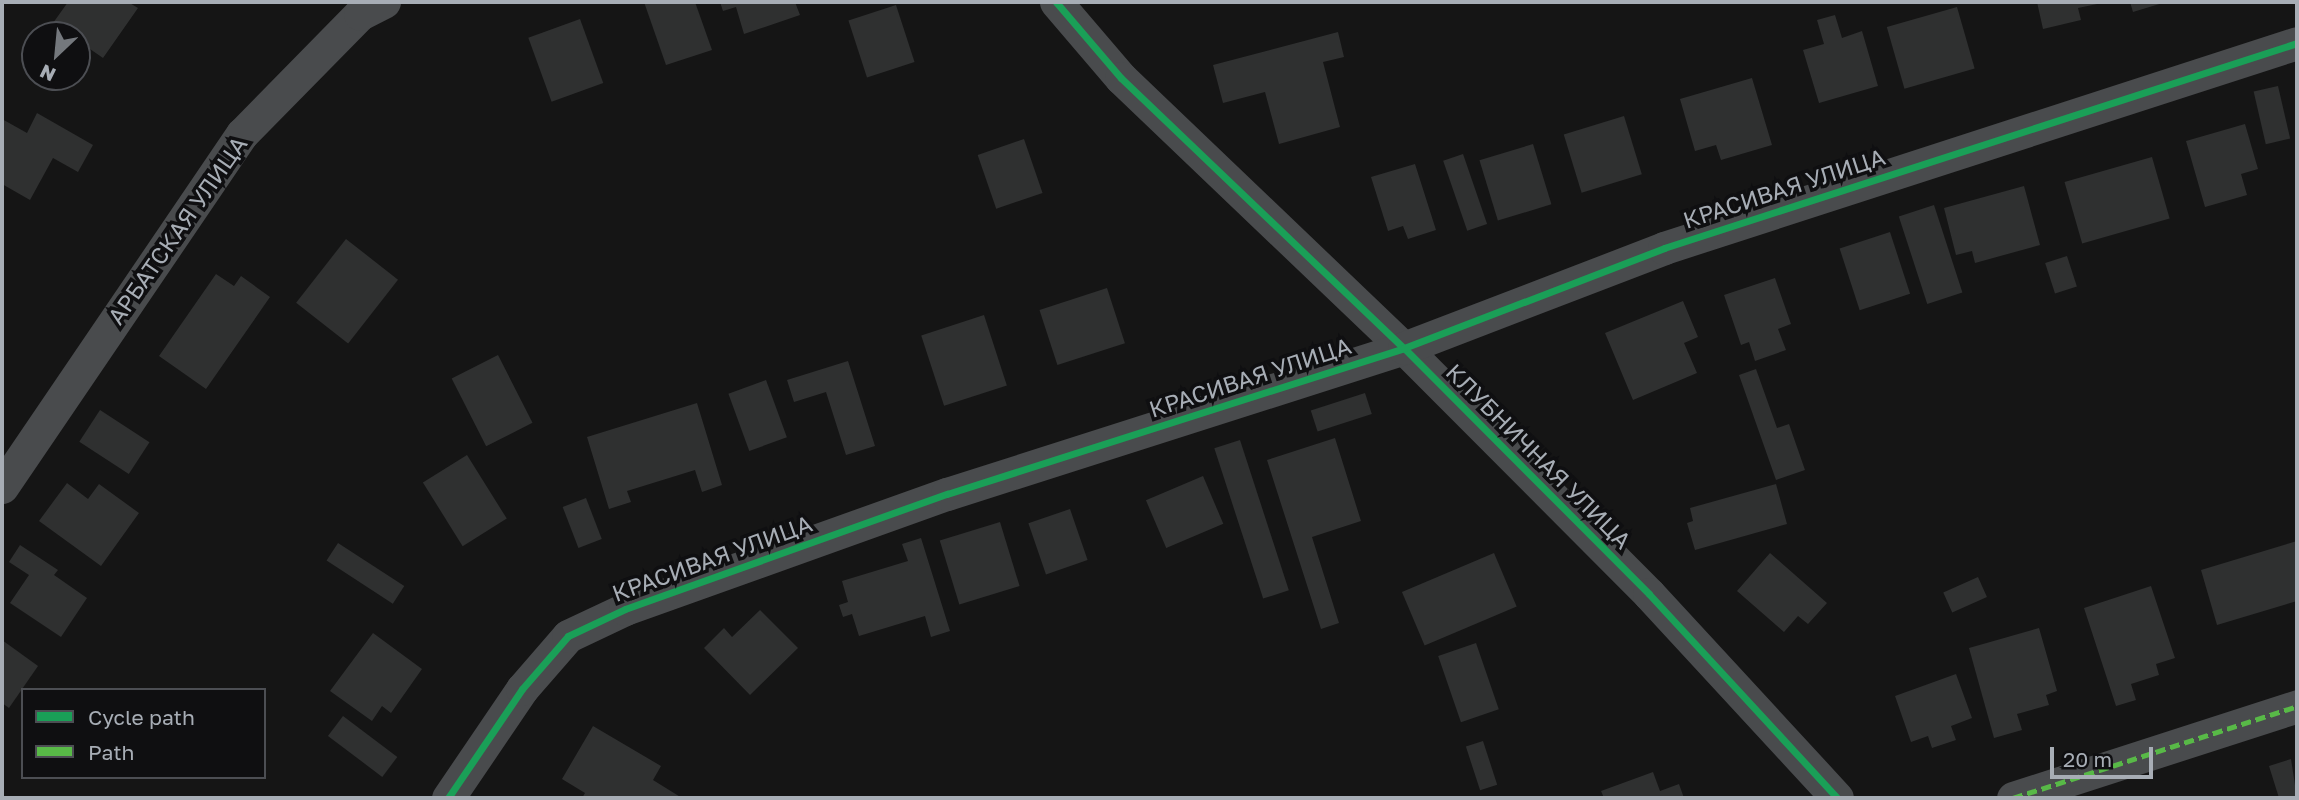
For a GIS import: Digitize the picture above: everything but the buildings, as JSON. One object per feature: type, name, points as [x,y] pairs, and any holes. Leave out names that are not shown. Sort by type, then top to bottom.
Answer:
[{"type":"street","name":"АРБАТСКАЯ УЛИЦА","points":[[2,487],[242,134],[360,13],[384,2]]},
{"type":"street","name":"КЛУБНИЧНАЯ УЛИЦА","points":[[1056,2],[1121,78],[1404,348],[1649,594],[1837,798]]},
{"type":"street","name":"КРАСИВАЯ УЛИЦА","points":[[447,798],[522,689],[568,636],[625,608],[947,494],[1404,348],[1664,248],[2297,43]]},
{"type":"street","points":[[2013,798],[2297,706]]},
{"type":"marked path","points":[[2013,798],[2297,706]]},
{"type":"cycle path","points":[[1056,2],[1121,78],[1404,348],[1649,594],[1837,798]]},
{"type":"cycle path","points":[[448,798],[522,689],[568,636],[625,609],[947,494],[1404,348],[1664,248],[2297,43]]}]
